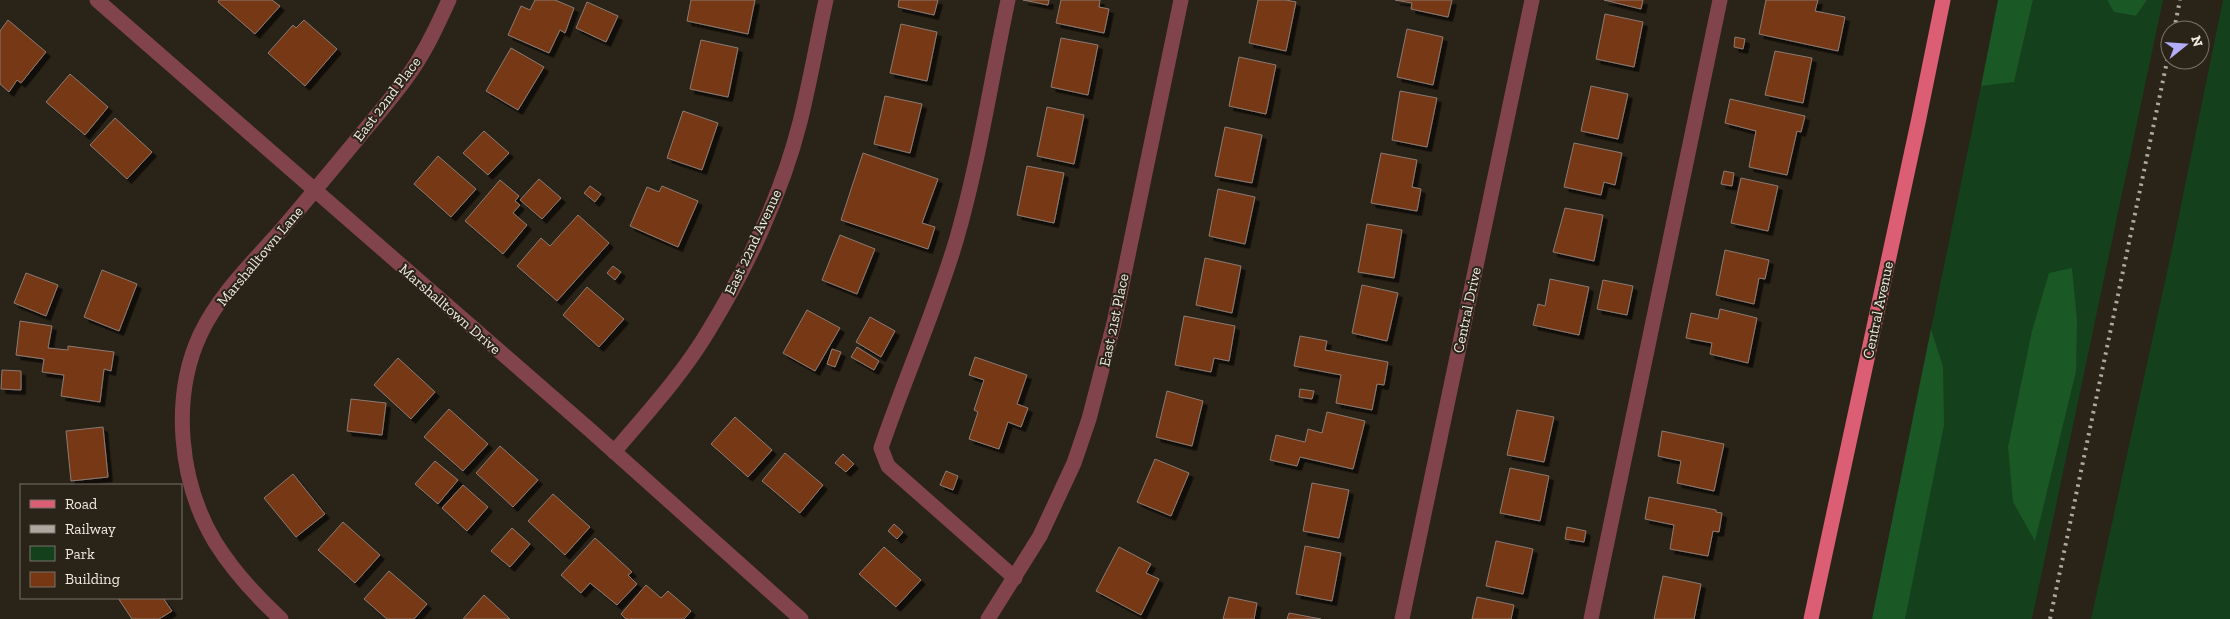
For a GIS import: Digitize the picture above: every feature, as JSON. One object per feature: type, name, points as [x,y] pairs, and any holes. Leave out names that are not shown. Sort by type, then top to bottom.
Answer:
[{"type":"main road","name":"Central Avenue","points":[[1812,619],[1917,128],[1942,0]]},
{"type":"street","name":"Marshalltown Drive","points":[[97,0],[614,452],[801,619]]},
{"type":"street","name":"East 22nd Place","points":[[315,191],[412,70],[449,0]]},
{"type":"street","name":"East 22nd Avenue","points":[[614,452],[679,374],[709,330],[763,224],[783,176],[800,123],[826,0]]},
{"type":"street","points":[[1008,0],[971,179],[956,240],[881,448],[888,466],[1015,578]]},
{"type":"street","name":"East 21st Place","points":[[988,619],[1040,536],[1056,503],[1089,420],[1114,323],[1181,0]]},
{"type":"street","name":"Central Drive","points":[[1402,619],[1532,0]]},
{"type":"street","points":[[1590,619],[1720,0]]},
{"type":"street","name":"Marshalltown Lane","points":[[281,619],[235,571],[214,541],[199,508],[185,458],[184,400],[190,361],[201,334],[214,311],[225,295],[315,191]]},
{"type":"green space","points":[[1998,0],[2033,0],[2014,82],[1981,86]]},
{"type":"green space","points":[[2033,0],[2107,0],[2114,12],[2136,16],[2147,0],[2163,0],[2032,619],[1905,619],[1943,366],[1931,329],[1981,86],[2014,81]]},
{"type":"green space","points":[[2107,0],[2147,0],[2136,16],[2114,12]]},
{"type":"green space","points":[[2223,0],[2230,0],[2230,619],[2091,619],[2171,254]]},
{"type":"green space","points":[[2072,268],[2077,321],[2076,371],[2035,541],[2013,502],[2008,447],[2032,331],[2049,273]]},
{"type":"green space","points":[[1931,329],[1943,366],[1944,425],[1905,619],[1872,619]]},
{"type":"building","points":[[219,0],[272,0],[280,6],[255,34],[218,2]]},
{"type":"building","points":[[535,0],[555,0],[574,8],[565,33],[560,30],[549,53],[508,35],[521,6],[530,10]]},
{"type":"building","points":[[691,0],[755,0],[748,34],[687,21]]},
{"type":"building","points":[[899,0],[938,0],[934,15],[898,7]]},
{"type":"building","points":[[1023,0],[1049,0],[1048,5]]},
{"type":"building","points":[[1061,0],[1100,0],[1099,7],[1109,9],[1104,33],[1056,23]]},
{"type":"building","points":[[1258,0],[1296,2],[1286,51],[1249,43]]},
{"type":"building","points":[[1395,0],[1452,0],[1448,17],[1411,9],[1412,3]]},
{"type":"building","points":[[1604,0],[1643,0],[1641,9]]},
{"type":"building","points":[[1766,0],[1818,0],[1815,11],[1845,17],[1838,51],[1759,34]]},
{"type":"building","points":[[587,2],[618,16],[606,42],[576,28]]},
{"type":"building","points":[[1605,14],[1643,22],[1634,67],[1596,59]]},
{"type":"building","points":[[8,20],[46,52],[21,83],[17,80],[9,92],[0,84],[0,31]]},
{"type":"building","points":[[304,20],[337,49],[305,86],[268,53],[293,25],[296,28]]},
{"type":"building","points":[[901,24],[937,32],[927,81],[890,73]]},
{"type":"building","points":[[1407,29],[1443,37],[1433,85],[1397,77]]},
{"type":"building","points":[[1735,37],[1745,39],[1743,49],[1734,47]]},
{"type":"building","points":[[1061,38],[1098,45],[1088,95],[1051,87]]},
{"type":"building","points":[[701,40],[738,48],[728,97],[690,89]]},
{"type":"building","points":[[511,48],[544,67],[518,110],[486,91]]},
{"type":"building","points":[[1775,51],[1812,58],[1803,103],[1765,95]]},
{"type":"building","points":[[1239,57],[1276,65],[1266,114],[1229,106]]},
{"type":"building","points":[[70,74],[108,107],[85,135],[46,102]]},
{"type":"building","points":[[1591,86],[1628,94],[1618,139],[1581,131]]},
{"type":"building","points":[[1400,91],[1437,98],[1427,147],[1392,140]]},
{"type":"building","points":[[885,96],[922,104],[910,153],[874,144]]},
{"type":"building","points":[[1730,99],[1805,116],[1801,132],[1797,131],[1787,175],[1749,167],[1756,131],[1725,123]]},
{"type":"building","points":[[1047,107],[1084,115],[1074,164],[1037,156]]},
{"type":"building","points":[[683,111],[718,123],[702,170],[667,158]]},
{"type":"building","points":[[115,118],[152,152],[127,179],[90,145]]},
{"type":"building","points":[[1225,127],[1262,135],[1252,183],[1215,176]]},
{"type":"building","points":[[484,131],[509,153],[488,175],[463,153]]},
{"type":"building","points":[[1574,143],[1622,153],[1615,185],[1604,182],[1601,195],[1564,187]]},
{"type":"building","points":[[863,153],[938,179],[922,223],[935,227],[928,249],[841,220]]},
{"type":"building","points":[[1381,153],[1417,160],[1412,187],[1421,189],[1417,211],[1371,203]]},
{"type":"building","points":[[438,156],[476,189],[451,217],[414,184]]},
{"type":"building","points":[[1027,166],[1064,173],[1054,223],[1017,215]]},
{"type":"building","points":[[1724,171],[1734,173],[1732,186],[1721,184]]},
{"type":"building","points":[[1741,178],[1778,186],[1768,231],[1731,223]]},
{"type":"building","points":[[539,179],[561,198],[542,219],[520,200]]},
{"type":"building","points":[[500,180],[519,196],[515,201],[520,205],[513,213],[527,225],[503,254],[465,221]]},
{"type":"building","points":[[590,186],[601,194],[595,202],[584,193]]},
{"type":"building","points":[[662,186],[698,201],[678,247],[630,226],[647,187],[659,192]]},
{"type":"building","points":[[1218,189],[1255,197],[1245,244],[1209,236]]},
{"type":"building","points":[[1565,208],[1603,215],[1594,261],[1553,252]]},
{"type":"building","points":[[578,215],[609,243],[557,301],[517,266],[541,238],[550,246]]},
{"type":"building","points":[[1367,224],[1402,230],[1394,278],[1358,272]]},
{"type":"building","points":[[840,235],[875,249],[857,294],[822,280]]},
{"type":"building","points":[[1725,250],[1769,260],[1765,279],[1759,278],[1754,304],[1716,295]]},
{"type":"building","points":[[1205,258],[1241,266],[1232,313],[1196,305]]},
{"type":"building","points":[[613,266],[621,272],[615,280],[607,273]]},
{"type":"building","points":[[102,270],[137,284],[119,331],[84,317]]},
{"type":"building","points":[[26,273],[58,285],[46,316],[14,303]]},
{"type":"building","points":[[1550,279],[1589,287],[1579,335],[1533,325],[1538,304],[1545,306]]},
{"type":"building","points":[[1603,280],[1633,286],[1627,315],[1597,309]]},
{"type":"building","points":[[1362,285],[1398,293],[1387,341],[1352,333]]},
{"type":"building","points":[[587,287],[624,319],[599,347],[563,315]]},
{"type":"building","points":[[1720,309],[1757,318],[1748,363],[1710,354],[1712,343],[1686,338],[1691,313],[1718,319]]},
{"type":"building","points":[[807,310],[840,328],[815,371],[783,353]]},
{"type":"building","points":[[1184,316],[1235,326],[1229,361],[1214,358],[1211,372],[1175,365]]},
{"type":"building","points":[[870,317],[895,331],[881,357],[856,342]]},
{"type":"building","points":[[20,321],[52,326],[48,348],[68,350],[68,346],[114,352],[111,371],[104,369],[100,402],[61,396],[64,375],[42,372],[44,359],[16,355]]},
{"type":"building","points":[[1300,336],[1327,341],[1325,350],[1388,362],[1384,385],[1377,384],[1372,410],[1336,403],[1341,375],[1294,366]]},
{"type":"building","points":[[857,347],[879,361],[874,370],[851,357]]},
{"type":"building","points":[[832,349],[841,352],[835,367],[827,364]]},
{"type":"building","points":[[975,357],[1027,375],[1017,404],[1028,408],[1021,427],[1008,422],[999,449],[969,439],[978,412],[974,410],[984,380],[969,375]]},
{"type":"building","points":[[398,358],[435,392],[411,419],[374,385]]},
{"type":"building","points":[[2,370],[21,371],[21,390],[1,389]]},
{"type":"building","points":[[1300,389],[1314,391],[1312,399],[1299,397]]},
{"type":"building","points":[[1167,391],[1203,401],[1192,446],[1156,437]]},
{"type":"building","points":[[351,399],[386,403],[382,435],[347,431]]},
{"type":"building","points":[[449,409],[488,444],[463,471],[424,437]]},
{"type":"building","points":[[1517,410],[1554,417],[1544,462],[1507,455]]},
{"type":"building","points":[[1327,412],[1365,421],[1353,469],[1300,457],[1297,466],[1270,460],[1276,435],[1305,442],[1308,429],[1322,433]]},
{"type":"building","points":[[735,417],[772,450],[748,477],[711,444]]},
{"type":"building","points":[[103,427],[108,477],[71,481],[66,431]]},
{"type":"building","points":[[1662,431],[1724,444],[1714,491],[1677,483],[1681,461],[1658,456]]},
{"type":"building","points":[[500,446],[538,480],[513,507],[476,473]]},
{"type":"building","points":[[785,453],[823,485],[800,513],[762,481]]},
{"type":"building","points":[[843,454],[854,464],[846,472],[835,463]]},
{"type":"building","points":[[1155,459],[1189,473],[1171,516],[1137,502]]},
{"type":"building","points":[[435,461],[458,480],[438,504],[415,484]]},
{"type":"building","points":[[1510,468],[1549,476],[1540,521],[1500,513]]},
{"type":"building","points":[[946,471],[958,476],[953,490],[940,485]]},
{"type":"building","points":[[293,474],[325,514],[296,537],[264,498]]},
{"type":"building","points":[[1312,483],[1349,490],[1339,538],[1303,531]]},
{"type":"building","points":[[463,485],[488,507],[467,531],[442,508]]},
{"type":"building","points":[[553,494],[590,527],[565,555],[528,521]]},
{"type":"building","points":[[1649,497],[1716,510],[1716,512],[1722,513],[1719,532],[1713,531],[1708,556],[1670,549],[1674,525],[1645,519]]},
{"type":"building","points":[[343,522],[380,555],[355,583],[318,550]]},
{"type":"building","points":[[894,524],[903,532],[897,539],[888,531]]},
{"type":"building","points":[[1567,527],[1586,531],[1584,542],[1565,539]]},
{"type":"building","points":[[512,528],[530,544],[510,567],[491,551]]},
{"type":"building","points":[[595,538],[632,572],[628,575],[637,584],[617,605],[590,583],[581,593],[561,575]]},
{"type":"building","points":[[1496,541],[1533,549],[1523,594],[1486,586]]},
{"type":"building","points":[[1305,546],[1341,553],[1332,601],[1296,594]]},
{"type":"building","points":[[884,547],[921,580],[896,607],[859,574]]},
{"type":"building","points":[[1119,547],[1151,564],[1146,573],[1159,579],[1141,615],[1096,591]]},
{"type":"building","points":[[389,571],[427,604],[414,619],[387,619],[364,599]]},
{"type":"building","points":[[1663,576],[1701,584],[1694,619],[1654,619]]},
{"type":"building","points":[[646,585],[661,598],[668,591],[691,611],[684,619],[626,619],[621,614]]},
{"type":"building","points":[[484,595],[510,619],[463,619]]},
{"type":"building","points":[[1229,597],[1257,603],[1254,619],[1223,619]]},
{"type":"building","points":[[1477,597],[1514,605],[1511,619],[1472,619]]},
{"type":"building","points":[[119,599],[164,599],[172,611],[159,619],[132,619]]},
{"type":"building","points":[[1289,613],[1321,619],[1287,619]]},
{"type":"railway","points":[[2176,20],[2180,0]]},
{"type":"railway","points":[[2050,619],[2165,70]]}]
